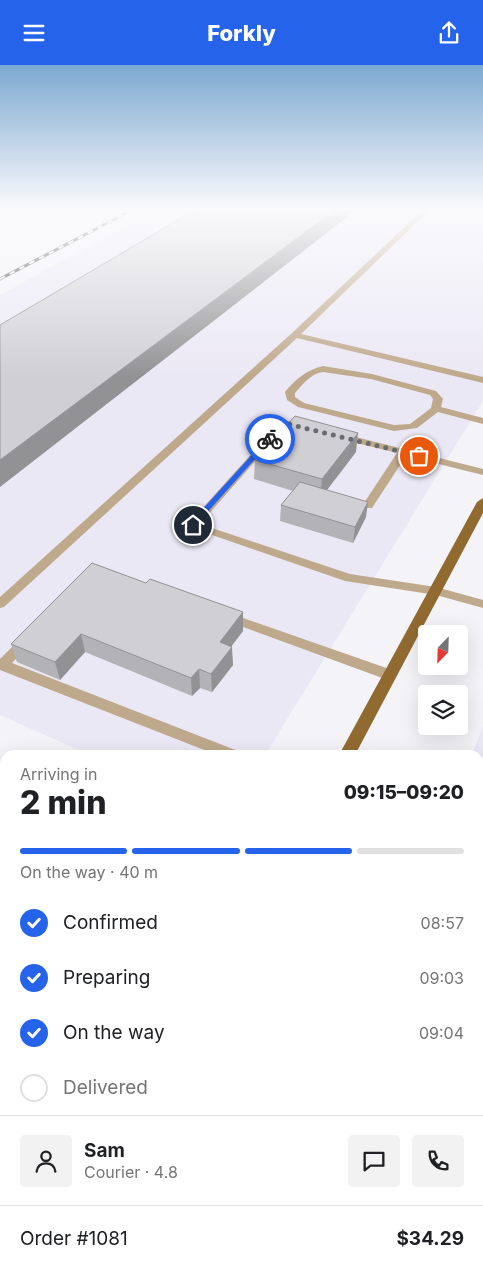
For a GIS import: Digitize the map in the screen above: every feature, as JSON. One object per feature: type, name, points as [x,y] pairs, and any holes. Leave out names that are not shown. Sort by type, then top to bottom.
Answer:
[{"type":"main road","points":[[350,750],[483,502]]},
{"type":"lane","points":[[0,604],[295,335],[370,264]]},
{"type":"lane","points":[[295,335],[483,380]]},
{"type":"lane","points":[[329,369],[346,371],[433,393],[438,399],[436,409],[419,424],[408,429],[394,428],[301,405],[290,398],[290,392],[314,371],[329,369]]},
{"type":"lane","points":[[436,409],[483,421]]},
{"type":"lane","points":[[483,471],[284,423],[193,525],[349,578],[436,591],[483,604]]},
{"type":"lane","points":[[368,507],[403,452]]},
{"type":"lane","points":[[216,612],[390,675]]},
{"type":"lane","points":[[36,631],[2,665],[220,750]]},
{"type":"shaded area","points":[[57,264],[483,264],[483,401],[268,750],[79,750],[0,715],[0,295]]},
{"type":"shaded area","points":[[483,726],[483,750],[474,750]]},
{"type":"building","points":[[104,264],[263,264],[0,460],[0,325]]},
{"type":"building","points":[[295,416],[358,433],[322,479],[255,460]]},
{"type":"building","points":[[300,482],[368,502],[355,527],[281,505]]},
{"type":"building","points":[[92,563],[146,583],[150,579],[243,612],[220,642],[232,647],[211,674],[199,669],[191,678],[81,634],[55,662],[11,644]]},
{"type":"railway","points":[[0,279],[29,264]]},
{"type":"way so far","points":[[270,439],[284,423],[419,456]]},
{"type":"route","points":[[193,525],[270,439]]}]
